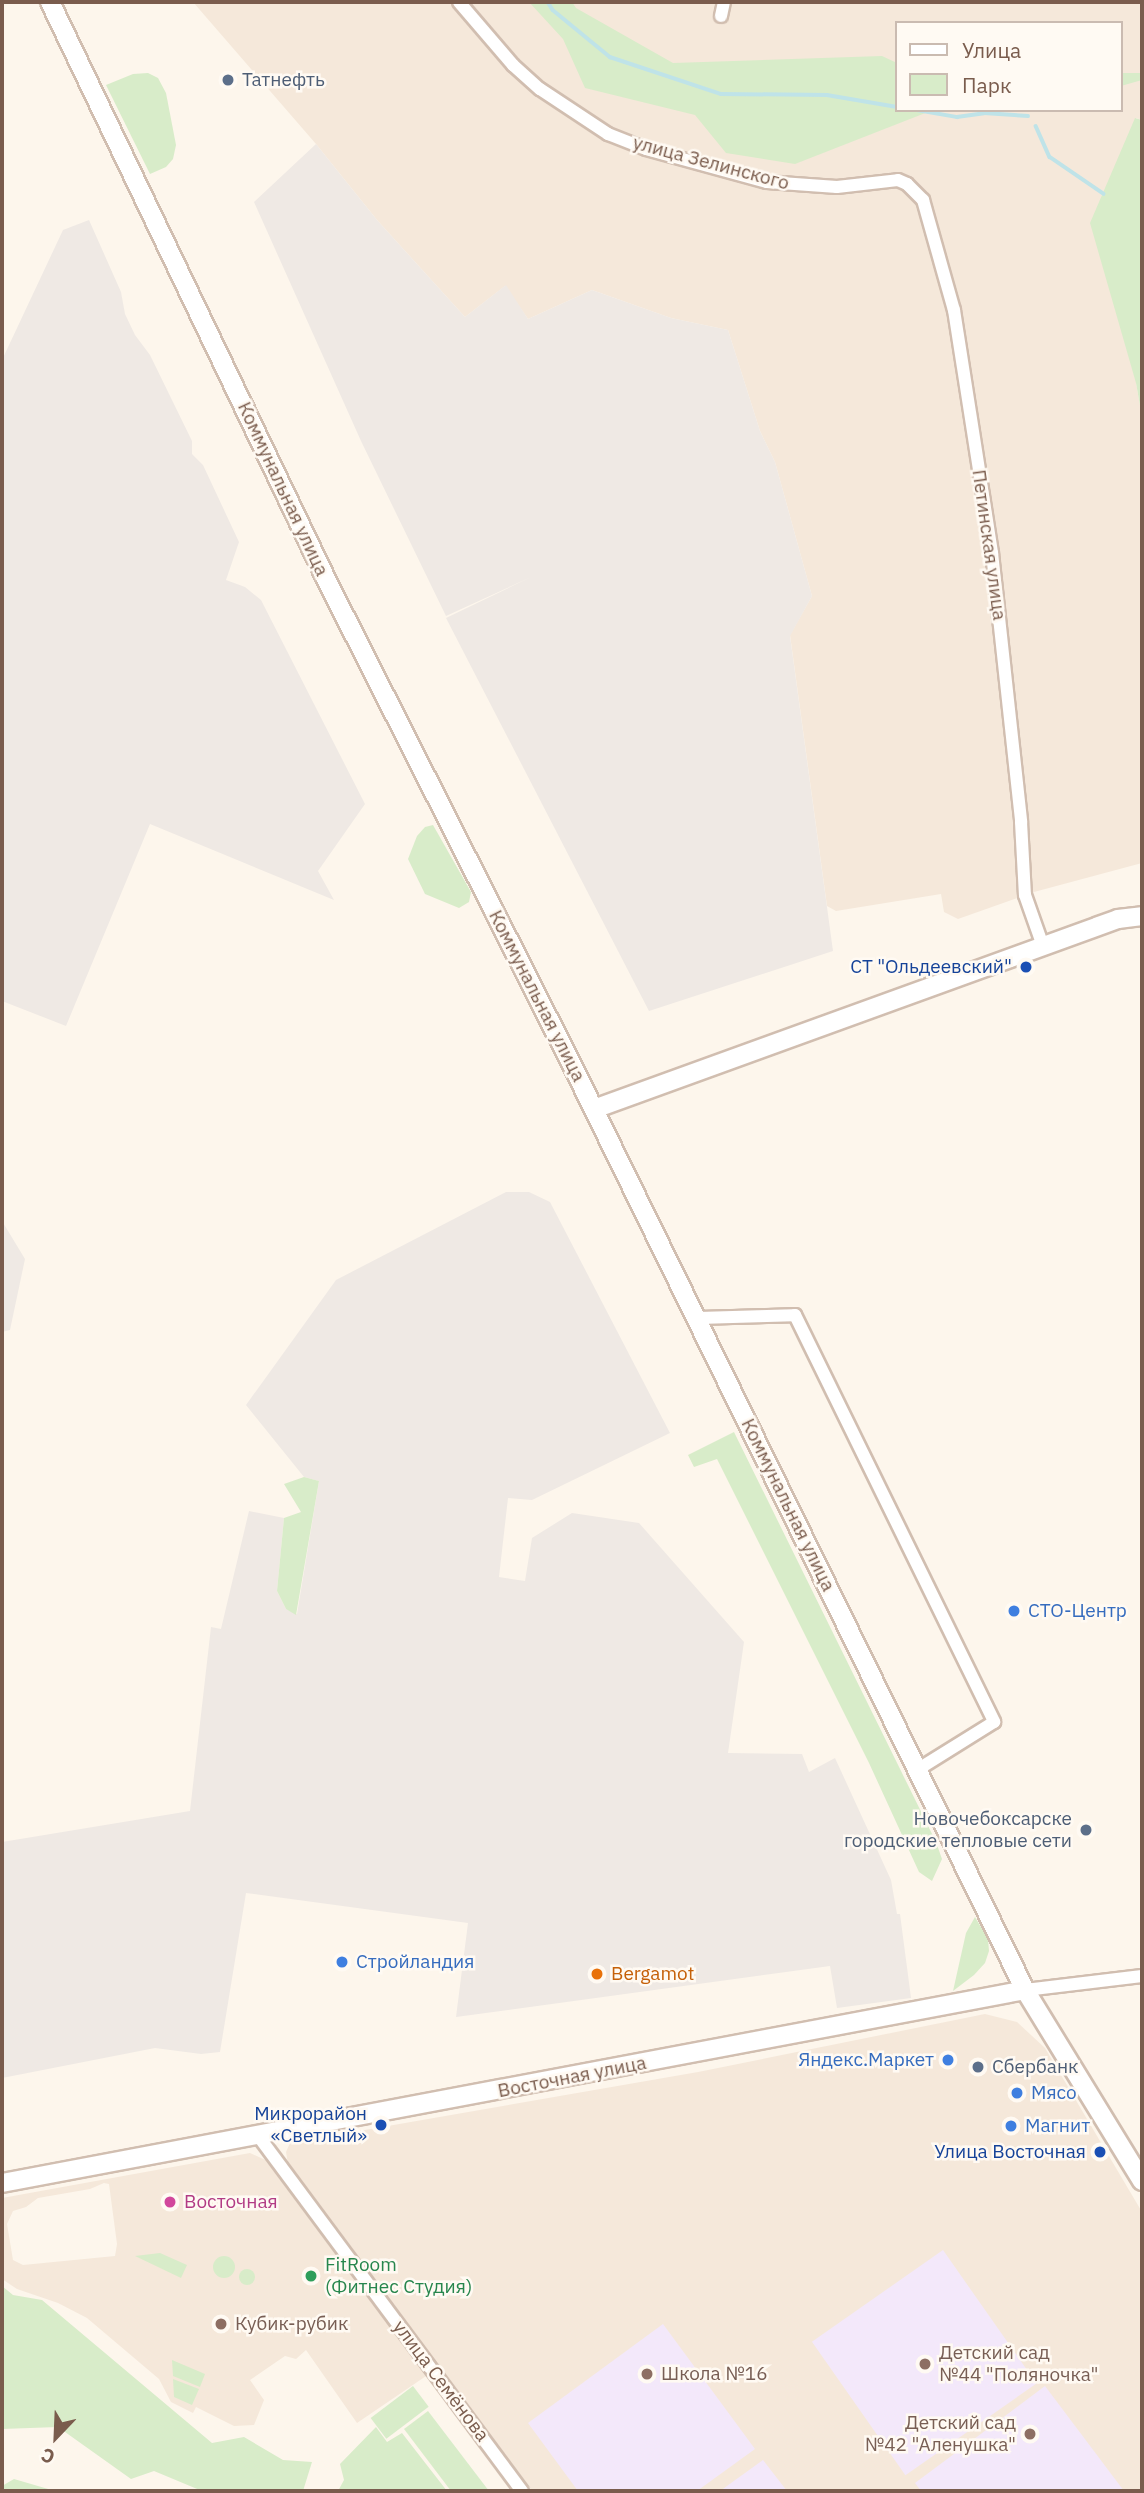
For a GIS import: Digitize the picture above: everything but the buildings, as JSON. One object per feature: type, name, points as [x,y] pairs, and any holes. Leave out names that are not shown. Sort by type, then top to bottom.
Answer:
[{"type":"main road","name":"Коммунальная улица","points":[[50,2],[322,570],[594,1109],[1025,1990],[1142,2181]]},
{"type":"main road","points":[[594,1109],[1118,919],[1142,916]]},
{"type":"main road","name":"Восточная улица","points":[[2,2183],[259,2137],[1025,1990]]},
{"type":"street","name":"улица Зелинского","points":[[459,2],[513,65],[540,89],[608,134],[646,149],[767,183],[837,187],[898,180],[907,184],[923,200]]},
{"type":"street","points":[[721,16],[724,2]]},
{"type":"street","name":"Петинская улица","points":[[923,200],[954,310],[992,553],[1021,822],[1025,895],[1043,946]]},
{"type":"street","points":[[696,1318],[795,1315],[995,1722],[917,1770]]},
{"type":"street","name":"Восточная улица","points":[[1025,1990],[1142,1976]]},
{"type":"street","name":"улица Семёнова","points":[[259,2137],[522,2491]]},
{"type":"shaded area","points":[[193,2],[1142,2],[1142,120],[1136,118],[1136,383],[1142,417],[1142,863],[1034,892],[958,919],[944,912],[941,894],[836,911],[827,906],[790,635],[812,596],[775,462],[760,431],[728,330],[671,318],[592,290],[528,319],[505,286],[465,317],[377,220],[316,144]]},
{"type":"shaded area","points":[[316,144],[377,220],[465,317],[506,285],[528,319],[592,290],[671,318],[728,330],[760,431],[775,462],[812,596],[790,636],[833,951],[649,1011],[446,618],[531,577],[446,616],[361,441],[254,202]]},
{"type":"shaded area","points":[[89,220],[121,292],[125,314],[135,335],[150,355],[192,441],[192,454],[203,465],[239,542],[226,580],[245,587],[261,600],[365,804],[318,871],[334,900],[150,824],[66,1026],[2,1001],[2,360],[63,230]]},
{"type":"shaded area","points":[[506,1192],[529,1192],[550,1202],[670,1433],[532,1500],[508,1498],[499,1577],[525,1581],[532,1538],[572,1513],[639,1523],[744,1642],[728,1753],[802,1754],[809,1772],[835,1758],[891,1880],[897,1914],[900,1914],[911,1998],[837,2008],[830,1966],[456,2017],[468,1923],[246,1893],[220,2052],[201,2054],[155,2048],[2,2078],[2,1842],[190,1811],[211,1627],[221,1629],[249,1511],[284,1518],[277,1591],[286,1609],[297,1614],[319,1481],[304,1477],[246,1405],[336,1280]]},
{"type":"shaded area","points":[[2,1221],[25,1259],[10,1330],[2,1332]]},
{"type":"shaded area","points":[[985,2014],[1017,2022],[1045,2048],[1142,2212],[1142,2491],[532,2491],[288,2164],[286,2152],[290,2143],[698,2072]]},
{"type":"shaded area","points":[[250,2153],[272,2163],[429,2374],[357,2423],[306,2350],[296,2359],[285,2356],[250,2380],[264,2400],[254,2425],[234,2426],[196,2407],[193,2413],[171,2402],[159,2379],[87,2318],[58,2303],[17,2289],[2,2279],[2,2198]],"holes":[[[109,2184],[117,2244],[115,2256],[23,2265],[13,2260],[7,2224],[13,2211],[26,2207],[38,2198]]]},
{"type":"shaded area","name":"Детский сад №44 \"Поляночка\"","points":[[943,2250],[1036,2384],[905,2475],[812,2342]]},
{"type":"shaded area","name":"Школа №16","points":[[663,2324],[755,2449],[697,2491],[578,2491],[528,2423]]},
{"type":"shaded area","name":"Детский сад №42 \"Аленушка\"","points":[[1045,2386],[1124,2491],[921,2491],[915,2483]]},
{"type":"shaded area","points":[[763,2460],[787,2491],[720,2491]]},
{"type":"green space","points":[[529,2],[572,2],[576,8],[673,63],[882,56],[895,62],[895,112],[928,112],[795,164],[726,153],[695,115],[585,88],[563,39]]},
{"type":"green space","points":[[148,73],[158,78],[166,93],[176,145],[173,159],[166,167],[150,174],[106,85],[133,74]]},
{"type":"green space","points":[[1123,73],[1142,73],[1142,80],[1123,85]]},
{"type":"green space","points":[[1135,118],[1142,120],[1142,417],[1136,383],[1090,223]]},
{"type":"green space","points":[[433,825],[471,892],[469,902],[459,908],[425,894],[408,859],[417,836],[425,827]]},
{"type":"green space","points":[[734,1432],[936,1842],[942,1859],[932,1881],[919,1872],[869,1763],[717,1459],[694,1467],[688,1455]]},
{"type":"green space","points":[[304,1477],[319,1481],[296,1615],[286,1609],[277,1591],[284,1518],[301,1512],[284,1484]]},
{"type":"green space","points":[[975,1917],[988,1939],[989,1951],[985,1963],[953,1991],[966,1933]]},
{"type":"green space","points":[[160,2253],[187,2265],[181,2278],[135,2256]]},
{"type":"green space","points":[[224,2256],[232,2259],[235,2267],[232,2275],[224,2278],[216,2275],[213,2267],[216,2259]]},
{"type":"green space","points":[[244,2269],[250,2269],[255,2277],[253,2283],[244,2285],[239,2280],[239,2274]]},
{"type":"green space","points":[[2,2286],[13,2295],[42,2300],[212,2443],[244,2437],[283,2460],[312,2462],[303,2491],[202,2491],[154,2471],[131,2479],[58,2427],[2,2429]]},
{"type":"green space","points":[[172,2360],[205,2374],[200,2387],[173,2376]]},
{"type":"green space","points":[[173,2379],[199,2389],[192,2405],[174,2397]]},
{"type":"green space","points":[[413,2386],[429,2407],[386,2439],[371,2418]]},
{"type":"green space","points":[[428,2411],[489,2491],[451,2491],[404,2429]]},
{"type":"green space","points":[[376,2427],[387,2442],[402,2433],[447,2491],[338,2491],[344,2480],[340,2464]]},
{"type":"green space","points":[[14,2479],[55,2491],[2,2491],[2,2486]]},
{"type":"waterway","points":[[548,2],[553,10],[610,57],[721,94],[827,95],[895,107]]},
{"type":"waterway","points":[[928,112],[957,117],[984,113],[1028,116]]},
{"type":"waterway","points":[[1036,126],[1050,157],[1104,194]]},
{"type":"place","name":"Татнефть","points":[[228,80]]},
{"type":"place","name":"СТ \"Ольдеевский\"","points":[[1026,967]]},
{"type":"place","name":"СТО-Центр","points":[[1014,1611]]},
{"type":"place","name":"Новочебоксарске городские тепловые сети","points":[[1086,1830]]},
{"type":"place","name":"Стройландия","points":[[342,1962]]},
{"type":"place","name":"Bergamot","points":[[597,1974]]},
{"type":"place","name":"Яндекс.Маркет","points":[[948,2060]]},
{"type":"place","name":"Сбербанк","points":[[978,2067]]},
{"type":"place","name":"Мясо","points":[[1017,2093]]},
{"type":"place","name":"Микрорайон «Светлый»","points":[[381,2125]]},
{"type":"place","name":"Магнит","points":[[1011,2126]]},
{"type":"place","name":"Улица Восточная","points":[[1100,2152]]},
{"type":"place","name":"Восточная","points":[[170,2202]]},
{"type":"place","name":"FitRoom (Фитнес Студия)","points":[[311,2276]]},
{"type":"place","name":"Кубик-рубик","points":[[221,2324]]},
{"type":"place","name":"Детский сад №44 \"Поляночка\"","points":[[925,2364]]},
{"type":"place","name":"Школа №16","points":[[647,2374]]},
{"type":"place","name":"Детский сад №42 \"Аленушка\"","points":[[1030,2434]]}]
